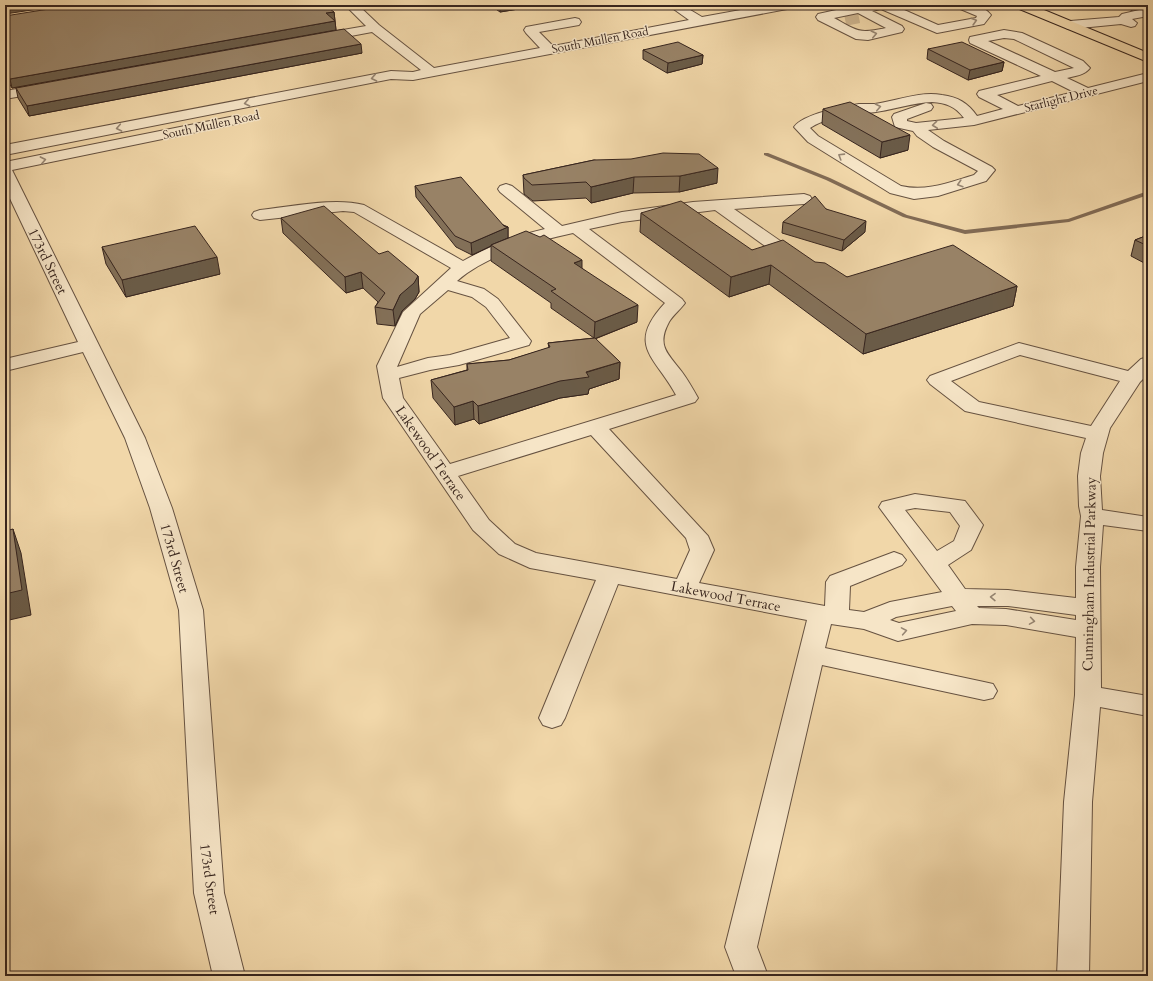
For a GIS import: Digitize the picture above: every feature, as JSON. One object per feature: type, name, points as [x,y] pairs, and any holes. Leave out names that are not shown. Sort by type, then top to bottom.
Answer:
[{"type":"main road","points":[[1021,5],[1148,58]]},
{"type":"street","points":[[351,5],[375,28],[431,72]]},
{"type":"street","points":[[674,5],[699,22]]},
{"type":"street","name":"South Mullen Road","points":[[5,150],[391,75],[413,76],[787,5]]},
{"type":"street","points":[[858,20],[882,5],[937,30],[980,21],[985,15],[962,5]]},
{"type":"street","points":[[1105,39],[1126,22],[1126,17],[1148,12]]},
{"type":"street","points":[[550,50],[530,30],[575,22]]},
{"type":"street","points":[[1070,25],[1126,22]]},
{"type":"street","points":[[306,40],[375,28]]},
{"type":"street","points":[[960,43],[1004,34],[1016,36],[1078,64],[1083,68],[1078,72],[984,94],[1016,110]]},
{"type":"street","points":[[975,40],[1086,92]]},
{"type":"street","name":"South Mullen Road","points":[[287,109],[403,85],[413,76]]},
{"type":"street","name":"Starlight Drive","points":[[918,128],[922,126],[974,121],[1148,77]]},
{"type":"street","points":[[5,95],[59,85]]},
{"type":"street","points":[[931,97],[931,105],[899,117],[900,124],[918,128],[920,133],[936,143],[987,170],[980,178],[938,191],[914,194],[896,190],[813,139],[801,127],[808,122],[857,109],[874,108],[908,100],[931,97],[952,101],[963,107],[974,121]]},
{"type":"street","name":"South Mullen Road","points":[[5,167],[248,118]]},
{"type":"street","name":"173rd Street","points":[[5,172],[11,196],[136,438],[161,508],[191,610],[209,893],[229,976]]},
{"type":"street","points":[[445,473],[688,398],[677,379],[659,358],[654,346],[656,330],[664,315],[676,303],[506,190]]},
{"type":"street","name":"Lakewood Terrace","points":[[804,198],[661,211],[566,229],[533,237],[481,258],[463,268],[412,312],[387,366],[393,398],[481,525],[507,549],[530,560],[867,621],[898,632],[965,607],[1006,617],[1087,619]]},
{"type":"street","points":[[718,205],[807,268]]},
{"type":"street","points":[[260,215],[343,206],[358,208],[463,268]]},
{"type":"street","points":[[389,375],[428,364],[452,361],[522,341],[492,303],[478,293],[444,283]]},
{"type":"street","points":[[5,365],[89,345]]},
{"type":"street","points":[[1098,434],[972,406],[937,380],[1019,349],[1140,371]]},
{"type":"street","name":"Cunningham Industrial Parkway","points":[[1073,976],[1078,802],[1088,695],[1088,567],[1092,516],[1090,506],[1089,476],[1092,453],[1098,434],[1116,402],[1140,371]]},
{"type":"street","points":[[595,426],[697,536],[702,550],[684,589]]},
{"type":"street","points":[[1092,516],[1148,524]]},
{"type":"street","points":[[752,976],[741,946],[812,654],[829,615],[838,582],[894,560]]},
{"type":"street","points":[[934,563],[965,607]]},
{"type":"street","points":[[552,718],[610,575]]},
{"type":"street","points":[[812,654],[984,691]]},
{"type":"street","points":[[1088,695],[1148,706]]},
{"type":"building","points":[[74,5],[325,5],[334,12],[326,13],[335,21],[10,79],[5,71],[5,16]]},
{"type":"building","points":[[344,29],[361,44],[27,106],[16,88]]},
{"type":"building","points":[[678,42],[703,55],[668,63],[643,50]]},
{"type":"building","points":[[962,42],[1004,62],[970,70],[928,49]]},
{"type":"building","points":[[850,102],[910,135],[882,142],[823,109]]},
{"type":"building","points":[[663,153],[699,154],[718,168],[680,176],[634,177],[591,187],[586,182],[532,185],[524,178],[523,175],[594,160],[631,159]]},
{"type":"building","points":[[461,177],[504,226],[508,227],[471,243],[455,236],[415,186]]},
{"type":"building","points":[[815,196],[826,209],[866,221],[844,240],[783,222]]},
{"type":"building","points":[[681,201],[752,250],[783,240],[815,262],[825,263],[847,277],[953,245],[1017,286],[866,334],[771,265],[731,277],[641,213]]},
{"type":"building","points":[[324,206],[379,254],[388,251],[418,276],[414,283],[400,295],[393,310],[375,307],[385,293],[361,272],[345,277],[281,218]]},
{"type":"building","points":[[195,226],[217,257],[122,280],[102,247]]},
{"type":"building","points":[[526,231],[540,237],[544,235],[582,260],[574,263],[638,305],[595,322],[551,291],[556,289],[491,245]]},
{"type":"building","points":[[1148,235],[1148,246],[1135,240]]},
{"type":"building","points":[[595,338],[620,362],[586,372],[589,377],[560,381],[478,406],[473,401],[454,407],[431,380],[468,370],[467,364],[509,360],[550,347],[548,343]]},
{"type":"building","points":[[13,529],[22,590],[5,594],[5,531]]},
{"type":"waterway","points":[[766,154],[828,179],[905,216],[965,232],[1069,220],[1148,193]]},
{"type":"tunnel","points":[[845,19],[860,16]]}]
